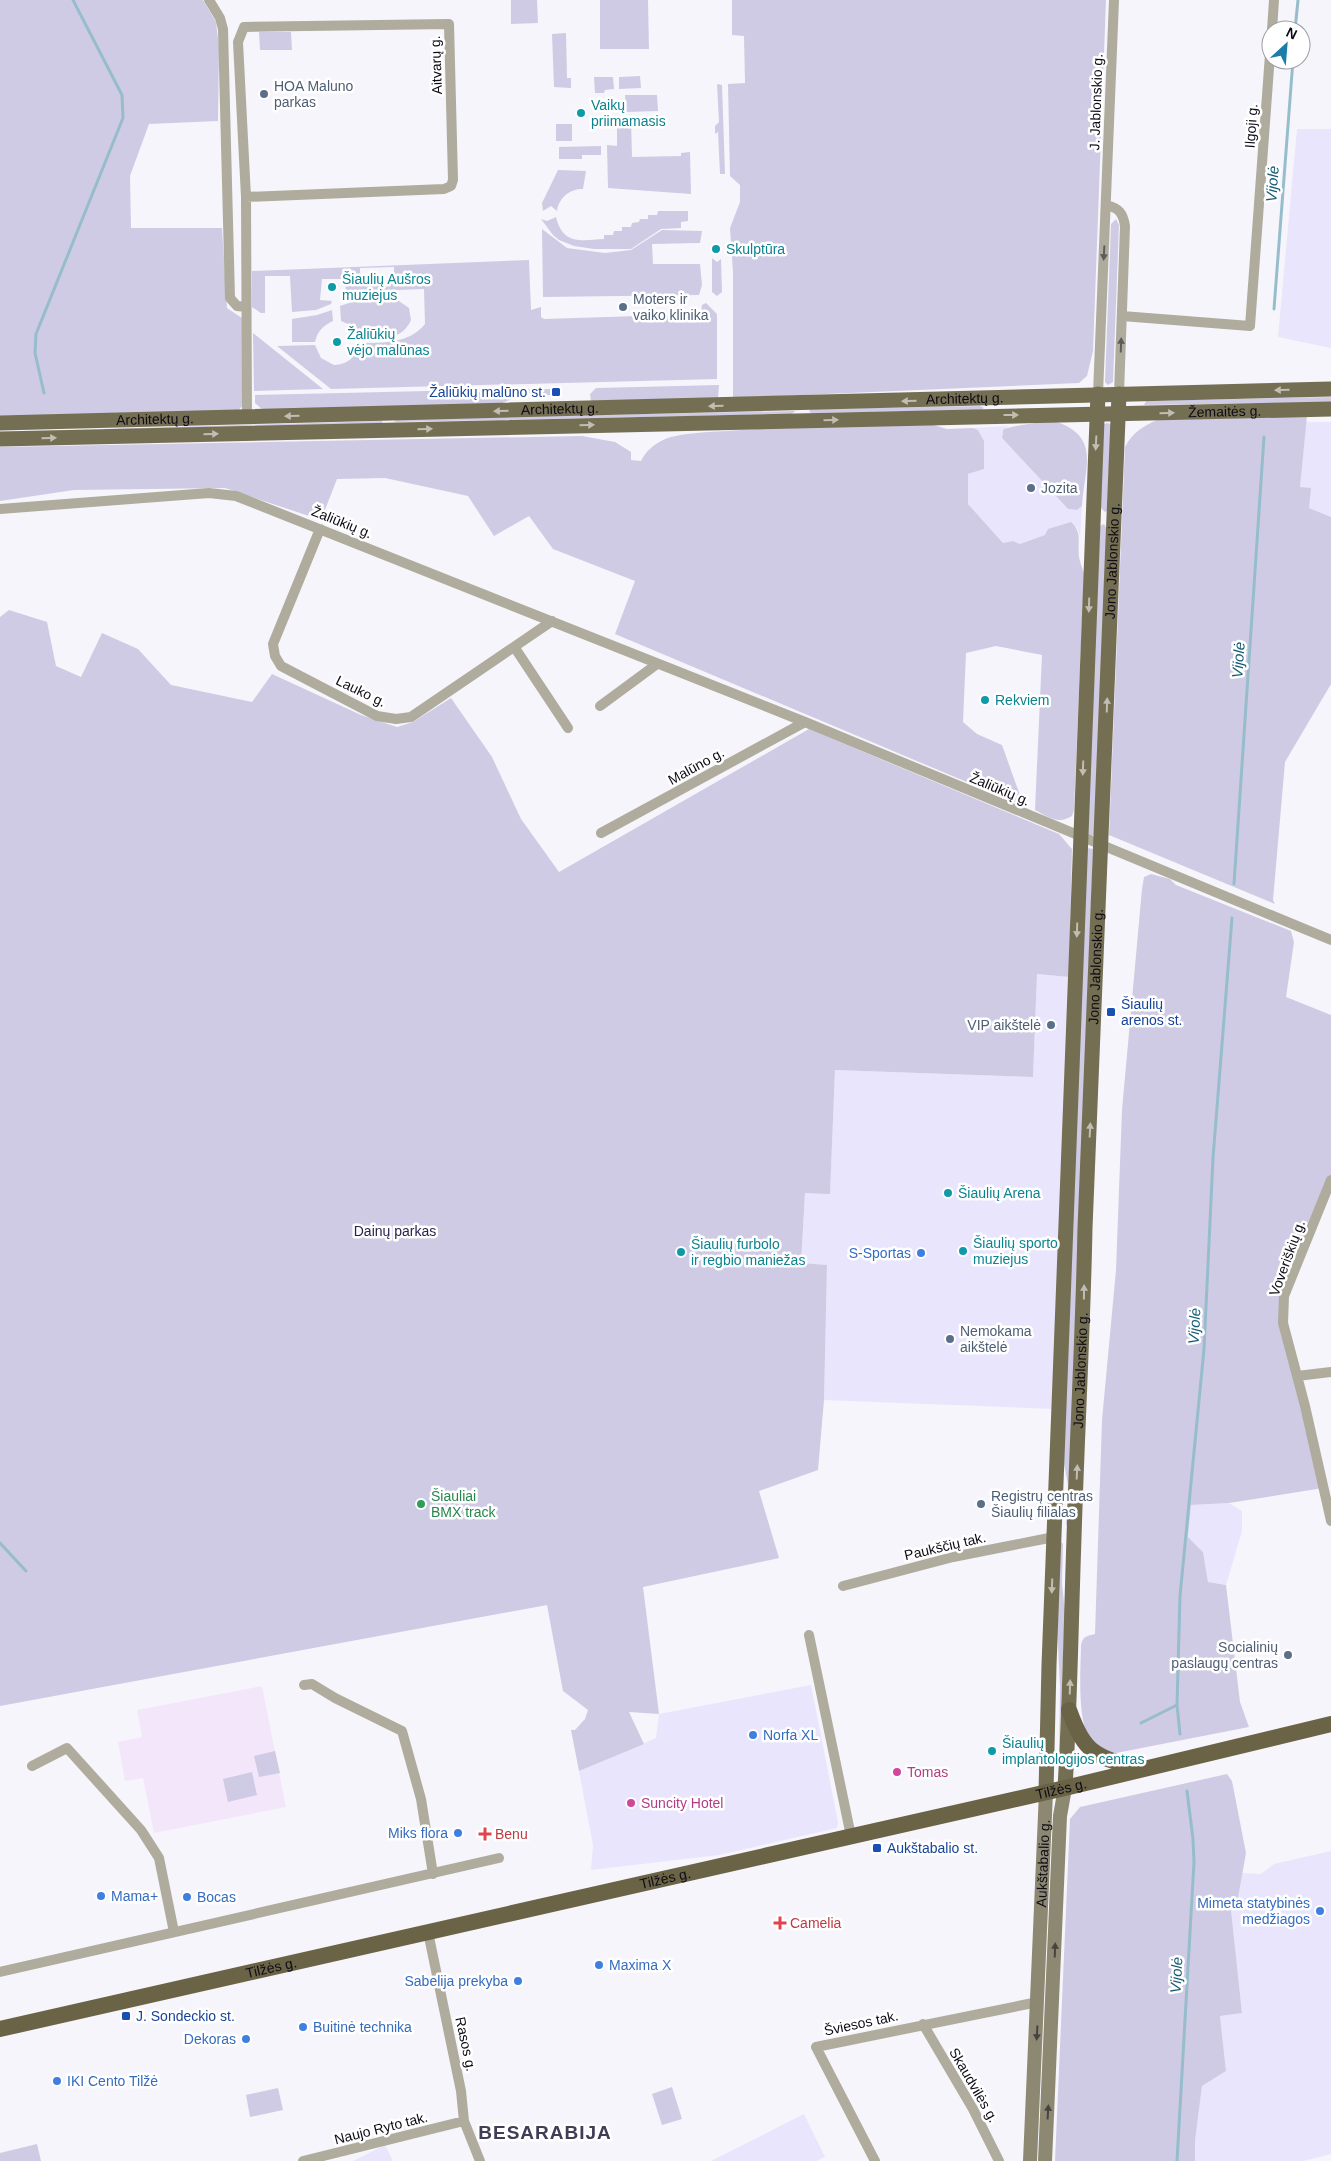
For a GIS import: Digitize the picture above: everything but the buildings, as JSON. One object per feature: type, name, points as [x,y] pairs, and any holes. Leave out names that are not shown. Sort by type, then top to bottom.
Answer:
[{"type":"highway","points":[[1069,1710],[1077,1731],[1086,1746],[1095,1754],[1143,1769]]},
{"type":"highway","name":"Tilžės g.","points":[[0,2029],[1065,1788],[1331,1724]]},
{"type":"main road","name":"Žemaitės g.","points":[[1119,394],[1331,389]]},
{"type":"main road","name":"Jono Jablonskio g.","points":[[1054,1537],[1098,394]]},
{"type":"main road","name":"Architektų g.","points":[[0,423],[802,404],[1119,394]]},
{"type":"main road","name":"Jono Jablonskio g.","points":[[1074,1538],[1119,394]]},
{"type":"main road","points":[[987,399],[987,415]]},
{"type":"main road","points":[[802,404],[803,420]]},
{"type":"main road","name":"Žemaitės g.","points":[[1118,414],[1331,409]]},
{"type":"main road","points":[[389,413],[390,430]]},
{"type":"main road","name":"Architektų g.","points":[[0,439],[987,415],[1118,414]]},
{"type":"main road","points":[[99,421],[100,436]]},
{"type":"main road","points":[[1054,1537],[1074,1538]]},
{"type":"main road","name":"Aukštabalio g.","points":[[1030,2161],[1038,2002],[1054,1537]]},
{"type":"main road","name":"Aukštabalio g.","points":[[1045,2161],[1060,1816],[1065,1788],[1069,1710],[1074,1538]]},
{"type":"street","points":[[209,0],[220,18],[223,29],[230,298],[237,306],[246,307]]},
{"type":"street","name":"J. Jablonskio g.","points":[[1098,394],[1114,0]]},
{"type":"street","points":[[1273,20],[1274,0]]},
{"type":"street","name":"Aitvarų g.","points":[[246,197],[444,189],[451,186],[453,180],[449,24],[244,27],[238,42],[246,197],[247,417]]},
{"type":"street","name":"Ilgoji g.","points":[[1122,316],[1250,326],[1269,70]]},
{"type":"street","points":[[1106,204],[1113,206],[1124,215],[1125,226],[1119,394]]},
{"type":"street","name":"Žaliūkių g.","points":[[0,510],[64,503],[223,493],[261,504],[805,722],[1331,940]]},
{"type":"street","name":"Lauko g.","points":[[320,529],[273,644],[275,656],[282,666],[377,716],[396,719],[411,717],[552,621]]},
{"type":"street","points":[[515,648],[568,728]]},
{"type":"street","points":[[600,706],[657,664]]},
{"type":"street","name":"Malūno g.","points":[[601,833],[805,722]]},
{"type":"street","name":"Voveriškių g.","points":[[1331,1180],[1284,1296],[1283,1323],[1331,1522]]},
{"type":"street","points":[[1297,1376],[1331,1372]]},
{"type":"street","name":"Paukščių tak.","points":[[843,1586],[953,1557],[1054,1537]]},
{"type":"street","points":[[809,1635],[851,1836]]},
{"type":"street","points":[[304,1685],[312,1684],[335,1698],[402,1731],[421,1798],[433,1874]]},
{"type":"street","points":[[32,1766],[67,1748],[141,1830],[159,1858],[174,1932]]},
{"type":"street","points":[[0,1972],[499,1858]]},
{"type":"street","name":"Rasos g.","points":[[428,1932],[461,2091],[464,2121],[480,2161]]},
{"type":"street","name":"Šviesos tak.","points":[[875,2161],[816,2047],[1038,2002]]},
{"type":"street","name":"Skaudvilės g.","points":[[923,2024],[973,2109],[999,2161]]},
{"type":"street","name":"Naujo Ryto tak.","points":[[303,2161],[464,2121]]},
{"type":"shaded area","points":[[1297,129],[1331,129],[1331,348],[1278,337]]},
{"type":"shaded area","points":[[1306,422],[1331,422],[1331,517],[1309,508],[1300,487]]},
{"type":"shaded area","points":[[1008,426],[1002,433],[1002,438],[1068,509],[1077,510],[1082,506],[1080,537],[1077,527],[1020,544],[1013,541],[1003,543],[968,504],[968,474],[984,469],[984,441],[978,430],[973,428]]},
{"type":"shaded area","points":[[1037,974],[1069,977],[1054,1409],[824,1400],[827,1265],[801,1264],[805,1192],[830,1193],[835,1070],[1033,1077]]},
{"type":"shaded area","points":[[1229,1503],[1242,1511],[1242,1531],[1226,1585],[1208,1582],[1203,1552],[1188,1537],[1191,1505]]},
{"type":"shaded area","points":[[811,1685],[838,1822],[837,1828],[719,1855],[591,1870],[593,1845],[579,1771],[656,1738],[659,1714]]},
{"type":"shaded area","points":[[262,1686],[286,1807],[154,1833],[143,1778],[125,1781],[118,1742],[142,1737],[137,1710]]},
{"type":"shaded area","points":[[1331,1851],[1331,2154],[1303,2161],[1195,2161],[1195,2141],[1202,2086],[1226,2071],[1220,2016],[1242,2013],[1231,1909],[1236,1908],[1242,1873],[1261,1874],[1274,1864]]},
{"type":"shaded area","points":[[804,2114],[825,2157],[816,2161],[711,2161]]},
{"type":"shaded area","points":[[385,2145],[393,2161],[353,2161]]},
{"type":"green space","points":[[0,0],[203,0],[216,22],[219,47],[218,121],[149,124],[130,176],[131,228],[222,228],[227,308],[242,318],[244,404],[238,411],[0,416]]},
{"type":"green space","points":[[511,0],[537,0],[538,23],[511,24]]},
{"type":"green space","points":[[600,0],[648,0],[649,49],[600,49]]},
{"type":"green space","points":[[732,0],[1106,0],[1093,351],[1087,376],[1079,383],[733,398],[733,272],[730,228],[740,202],[740,185],[730,176],[728,84],[745,83],[744,36],[732,35]]},
{"type":"green space","points":[[259,32],[291,32],[292,50],[260,50]]},
{"type":"green space","points":[[566,33],[567,78],[571,78],[571,88],[554,87],[552,34]]},
{"type":"green space","points":[[640,76],[641,88],[619,89],[619,77]]},
{"type":"green space","points":[[594,77],[613,77],[614,89],[605,90],[604,93],[595,93]]},
{"type":"green space","points":[[717,84],[722,85],[725,174],[720,174],[718,132],[715,134],[715,126],[719,122]]},
{"type":"green space","points":[[625,95],[657,95],[658,111],[626,112]]},
{"type":"green space","points":[[617,119],[631,119],[632,157],[681,156],[681,153],[690,152],[691,194],[608,188],[607,145],[617,146]]},
{"type":"green space","points":[[556,124],[572,124],[572,141],[556,141]]},
{"type":"green space","points":[[601,146],[601,155],[582,155],[582,159],[559,159],[559,147]]},
{"type":"green space","points":[[558,170],[586,171],[583,189],[574,190],[566,195],[560,202],[557,211],[551,206],[543,211],[542,203]]},
{"type":"green space","points":[[658,211],[688,211],[688,221],[681,222],[681,228],[661,229],[631,249],[594,249],[574,246],[559,240],[541,219],[547,221],[556,217],[563,233],[574,239],[604,239],[604,235],[613,235],[614,231],[622,231],[622,227],[631,227],[632,223],[639,222],[640,219],[648,219],[648,215],[657,215]]},
{"type":"green space","points":[[1116,219],[1119,225],[1113,382],[1108,385],[1105,382],[1111,224]]},
{"type":"green space","points":[[542,229],[567,248],[605,253],[631,250],[662,230],[702,231],[700,243],[652,244],[653,264],[700,264],[702,285],[699,295],[543,297]]},
{"type":"green space","points":[[712,258],[717,262],[721,259],[722,292],[717,296],[712,292]]},
{"type":"green space","points":[[529,260],[531,310],[541,307],[541,317],[544,319],[701,314],[702,305],[706,303],[717,314],[717,379],[331,389],[277,346],[315,345],[321,358],[334,365],[347,362],[356,353],[359,343],[395,341],[419,331],[425,324],[424,289],[346,292],[345,279],[322,279],[320,300],[332,301],[331,304],[316,310],[292,312],[290,276],[265,276],[265,313],[261,313],[252,307],[252,271]],"holes":[[[394,267],[394,278],[389,281],[380,279],[364,280],[360,273],[360,268]]]},
{"type":"green space","points":[[373,295],[393,297],[409,308],[411,320],[407,327],[396,336],[358,340],[355,327],[341,321],[340,306]]},
{"type":"green space","points":[[332,310],[333,321],[321,329],[315,342],[292,342],[292,319],[317,315]]},
{"type":"green space","points":[[253,333],[323,389],[254,391]]},
{"type":"green space","points":[[719,385],[718,398],[591,401],[590,394],[596,388]]},
{"type":"green space","points":[[488,389],[550,389],[551,395],[515,396]]},
{"type":"green space","points":[[470,390],[512,399],[500,404],[263,410],[255,403],[255,395]]},
{"type":"green space","points":[[1331,397],[1331,402],[1144,405],[1146,401]]},
{"type":"green space","points":[[980,406],[984,408],[981,410],[811,413],[809,411],[811,409]]},
{"type":"green space","points":[[795,411],[792,414],[394,422],[397,419]]},
{"type":"green space","points":[[1307,416],[1300,487],[1311,488],[1309,508],[1331,517],[1331,684],[1285,762],[1273,900],[1275,904],[1109,835],[1125,447],[1131,437],[1138,431],[1157,420]]},
{"type":"green space","points":[[1051,420],[1067,426],[1078,434],[1087,454],[1082,506],[1077,510],[1068,509],[1002,438],[1003,430]]},
{"type":"green space","points":[[382,421],[383,424],[106,431],[103,429]]},
{"type":"green space","points":[[927,423],[947,429],[973,428],[978,430],[984,441],[984,469],[968,474],[968,504],[1003,543],[1013,541],[1020,544],[1045,535],[1048,529],[1071,522],[1077,530],[1079,557],[1084,573],[1074,810],[1072,816],[1067,819],[1053,819],[1035,810],[1042,655],[996,646],[966,653],[963,722],[977,734],[1002,745],[1021,798],[1019,804],[615,634],[635,581],[553,549],[529,516],[494,536],[468,496],[385,478],[337,479],[321,520],[225,488],[74,490],[0,501],[0,447],[582,436],[615,442],[631,452],[631,460],[641,461],[656,444],[684,434],[772,427]]},
{"type":"green space","points":[[1108,423],[1111,425],[1107,511],[1105,512],[1099,506],[1104,424]]},
{"type":"green space","points":[[1104,524],[1107,529],[1094,835],[1091,836],[1087,833],[1100,526]]},
{"type":"green space","name":"Dainų parkas","points":[[9,610],[47,622],[56,666],[81,677],[102,633],[138,649],[171,685],[252,702],[272,674],[361,715],[397,727],[413,722],[451,698],[492,757],[521,819],[559,872],[809,729],[1059,834],[1072,849],[1069,977],[1037,974],[1033,1077],[835,1070],[830,1194],[805,1193],[801,1263],[827,1265],[824,1400],[818,1470],[759,1491],[779,1558],[643,1587],[659,1714],[629,1712],[644,1744],[579,1771],[571,1730],[575,1730],[585,1719],[588,1710],[563,1691],[547,1605],[0,1706],[0,617]]},
{"type":"green space","points":[[1087,848],[1093,849],[1068,1527],[1066,1524],[1068,1485],[1063,1458]]},
{"type":"green space","points":[[1151,874],[1170,879],[1176,885],[1291,931],[1294,942],[1286,997],[1331,1015],[1331,1180],[1284,1296],[1283,1323],[1323,1488],[1229,1503],[1191,1505],[1188,1537],[1203,1552],[1208,1582],[1226,1585],[1240,1702],[1249,1727],[1116,1753],[1097,1748],[1090,1740],[1085,1729],[1080,1684],[1081,1645],[1084,1638],[1095,1634],[1102,1420],[1116,1270],[1122,1110],[1142,889],[1144,877]]},
{"type":"green space","points":[[1061,1542],[1063,1544],[1062,1584],[1065,1612],[1059,1758],[1060,1687],[1057,1626]]},
{"type":"green space","points":[[275,1751],[280,1773],[259,1777],[254,1756]]},
{"type":"green space","points":[[252,1772],[257,1795],[228,1802],[223,1779]]},
{"type":"green space","points":[[1227,1774],[1232,1781],[1246,1853],[1236,1909],[1231,1910],[1242,2013],[1220,2016],[1226,2071],[1202,2086],[1195,2141],[1195,2161],[1055,2161],[1070,1819],[1080,1807]]},
{"type":"green space","points":[[672,2087],[682,2119],[662,2125],[652,2094]]},
{"type":"green space","points":[[278,2088],[283,2110],[250,2117],[246,2095]]},
{"type":"green space","points":[[37,2144],[41,2161],[0,2161],[0,2153]]},
{"type":"waterway","points":[[44,393],[35,353],[36,334],[123,118],[122,95],[73,0]]},
{"type":"waterway","name":"Vijolė","points":[[1296,20],[1298,0]]},
{"type":"waterway","name":"Vijolė","points":[[1274,309],[1292,70]]},
{"type":"waterway","name":"Vijolė","points":[[1234,884],[1264,437]]},
{"type":"waterway","name":"Vijolė","points":[[1180,1734],[1177,1705],[1180,1596],[1204,1349],[1213,1158],[1232,918]]},
{"type":"waterway","points":[[0,1543],[26,1571]]},
{"type":"waterway","points":[[1141,1723],[1177,1705]]},
{"type":"waterway","name":"Vijolė","points":[[1177,2161],[1194,1862],[1187,1791]]},
{"type":"place","name":"HOA Maluno parkas","points":[[264,94]]},
{"type":"place","name":"Vaikų priimamasis","points":[[581,113]]},
{"type":"place","name":"Skulptūra","points":[[716,249]]},
{"type":"place","name":"Šiaulių Aušros muziejus","points":[[332,287]]},
{"type":"place","name":"Moters ir vaiko klinika","points":[[623,307]]},
{"type":"place","name":"Žaliūkių vėjo malūnas","points":[[337,342]]},
{"type":"place","name":"Žaliūkių malūno st.","points":[[556,392]]},
{"type":"place","name":"Jozita","points":[[1031,488]]},
{"type":"place","name":"Rekviem","points":[[985,700]]},
{"type":"place","name":"Šiaulių arenos st.","points":[[1111,1012]]},
{"type":"place","name":"VIP aikštelė","points":[[1051,1025]]},
{"type":"place","name":"Šiaulių Arena","points":[[948,1193]]},
{"type":"place","name":"Šiaulių sporto muziejus","points":[[963,1251]]},
{"type":"place","name":"Šiaulių furbolo ir regbio maniežas","points":[[681,1252]]},
{"type":"place","name":"S-Sportas","points":[[921,1253]]},
{"type":"place","name":"Nemokama aikštelė","points":[[950,1339]]},
{"type":"place","name":"Šiauliai BMX track","points":[[421,1504]]},
{"type":"place","name":"Registrų centras Šiaulių filialas","points":[[981,1504]]},
{"type":"place","name":"Socialinių paslaugų centras","points":[[1288,1655]]},
{"type":"place","name":"Norfa XL","points":[[753,1735]]},
{"type":"place","name":"Šiaulių implantologijos centras","points":[[992,1751]]},
{"type":"place","name":"Tomas","points":[[897,1772]]},
{"type":"place","name":"Suncity Hotel","points":[[631,1803]]},
{"type":"place","name":"Miks flora","points":[[458,1833]]},
{"type":"place","name":"Benu","points":[[485,1834]]},
{"type":"place","name":"Aukštabalio st.","points":[[877,1848]]},
{"type":"place","name":"Mama+","points":[[101,1896]]},
{"type":"place","name":"Bocas","points":[[187,1897]]},
{"type":"place","name":"Mimeta statybinės medžiagos","points":[[1320,1911]]},
{"type":"place","name":"Camelia","points":[[780,1923]]},
{"type":"place","name":"Maxima X","points":[[599,1965]]},
{"type":"place","name":"Sabelija prekyba","points":[[518,1981]]},
{"type":"place","name":"J. Sondeckio st.","points":[[126,2016]]},
{"type":"place","name":"Buitinė technika","points":[[303,2027]]},
{"type":"place","name":"Dekoras","points":[[246,2039]]},
{"type":"place","name":"IKI Cento Tilžė","points":[[57,2081]]},
{"type":"district","name":"BESARABIJA","points":[[545,2132]]}]
